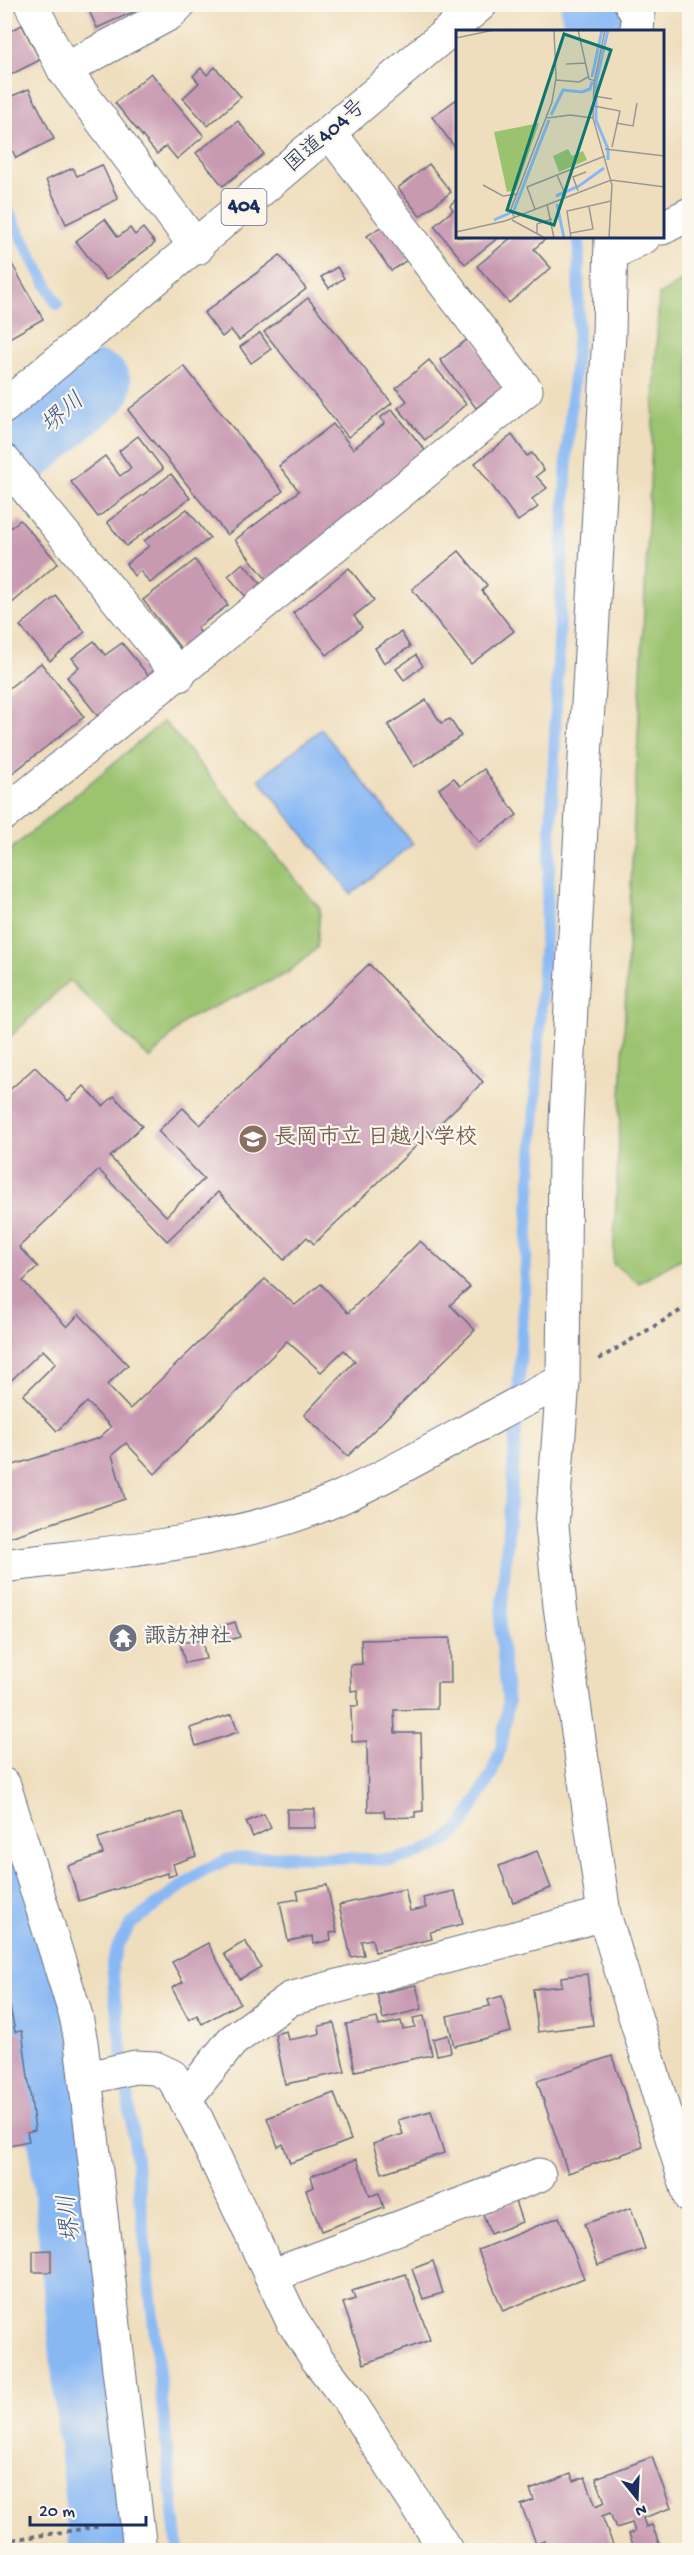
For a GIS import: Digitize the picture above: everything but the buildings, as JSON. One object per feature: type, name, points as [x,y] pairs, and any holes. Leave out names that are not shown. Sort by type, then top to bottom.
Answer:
[{"type":"main road","points":[[31,4],[64,70],[197,248]]},
{"type":"main road","points":[[64,70],[169,14],[179,4]]},
{"type":"main road","name":"国道404号","points":[[4,407],[197,248],[481,4]]},
{"type":"main road","points":[[631,4],[638,16],[637,30]]},
{"type":"main road","points":[[4,814],[179,675],[526,390],[330,133]]},
{"type":"main road","points":[[664,227],[690,214]]},
{"type":"main road","points":[[640,238],[611,246],[608,346],[571,1005],[566,1148],[563,1382],[552,1525],[560,1606],[604,1914],[690,2197]]},
{"type":"main road","points":[[9,467],[179,675]]},
{"type":"main road","points":[[4,1566],[166,1545],[263,1524],[336,1500],[563,1382]]},
{"type":"main road","points":[[4,1785],[17,1869],[76,2016],[87,2078],[139,2535]]},
{"type":"main road","points":[[186,2098],[232,2041],[290,2000],[604,1914]]},
{"type":"main road","points":[[87,2078],[135,2067],[155,2068],[172,2076],[186,2098],[292,2320],[316,2359],[348,2399],[446,2550]]},
{"type":"main road","points":[[271,2276],[539,2175]]},
{"type":"path","points":[[563,1382],[690,1305]]},
{"type":"path","points":[[4,2541],[139,2535]]},
{"type":"green space","points":[[689,276],[689,1254],[639,1283],[613,1264],[659,295]]},
{"type":"green space","points":[[164,721],[320,909],[317,948],[286,974],[187,1019],[150,1059],[69,980],[5,1042],[5,854]]},
{"type":"water","points":[[321,729],[413,844],[351,894],[259,779]]},
{"type":"waterway","name":"堺川","points":[[595,9],[599,4]]},
{"type":"waterway","points":[[590,30],[595,9]]},
{"type":"waterway","points":[[4,204],[57,304]]},
{"type":"waterway","points":[[178,2550],[134,2142],[115,1999],[112,1964],[118,1946],[131,1924],[202,1871],[229,1859],[292,1856],[392,1860],[420,1853],[447,1840],[463,1825],[491,1775],[501,1748],[508,1704],[500,1628],[516,1432],[550,852],[567,453],[578,332],[579,238]]},
{"type":"waterway","points":[[91,375],[97,386]]},
{"type":"waterway","name":"堺川","points":[[4,466],[97,386]]},
{"type":"waterway","name":"堺川","points":[[4,1891],[55,2061],[104,2550]]},
{"type":"place","name":"長岡市立 日越小学校","points":[[253,1139]]},
{"type":"place","name":"諏訪神社","points":[[123,1638]]}]
